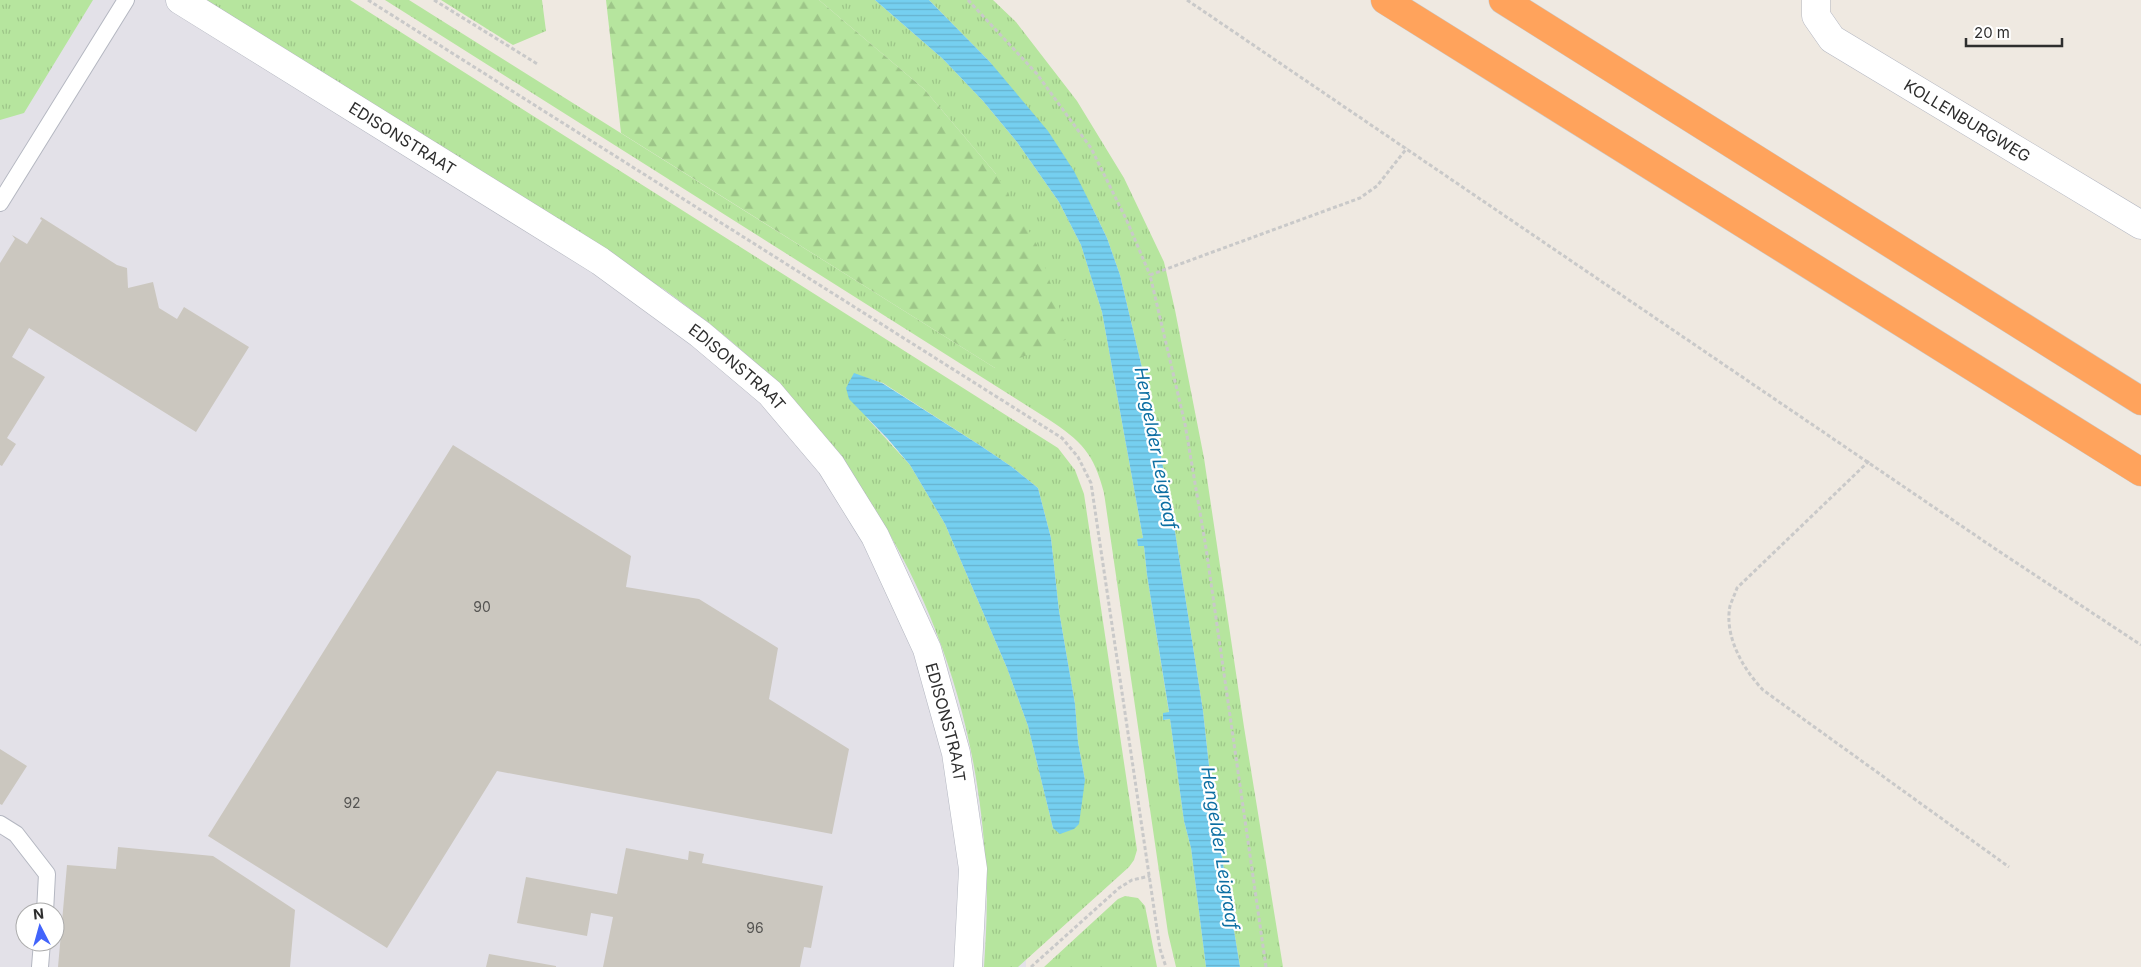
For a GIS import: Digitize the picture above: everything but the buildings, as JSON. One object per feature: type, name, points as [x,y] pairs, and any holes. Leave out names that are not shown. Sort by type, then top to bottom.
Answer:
[{"type":"highway","points":[[1385,0],[2141,472]]},
{"type":"highway","points":[[1503,0],[2141,401]]},
{"type":"street","name":"EDISONSTRAAT","points":[[180,0],[600,261],[700,334],[770,394],[831,465],[875,536],[927,649],[956,752],[973,869],[968,967]]},
{"type":"street","name":"KOLLENBURGWEG","points":[[1816,0],[1816,16],[1832,39],[2141,225]]},
{"type":"lane","points":[[0,202],[126,0]]},
{"type":"lane","points":[[0,824],[16,834],[48,874],[46,902]]},
{"type":"lane","points":[[40,967],[41,952]]},
{"type":"path","points":[[368,0],[1062,438],[1078,456],[1091,483],[1160,950],[1166,967]]},
{"type":"path","points":[[434,0],[539,65]]},
{"type":"path","points":[[968,0],[1037,74],[1091,148],[1127,221],[1150,275],[1185,424],[1206,548],[1266,967]]},
{"type":"path","points":[[1188,0],[1869,461],[1997,550],[2141,645]]},
{"type":"path","points":[[1150,275],[1360,198],[1377,186],[1407,148]]},
{"type":"path","points":[[1869,461],[1737,588],[1730,606],[1730,629],[1737,650],[1748,674],[1763,690],[2009,867]]},
{"type":"path","points":[[1031,967],[1119,888],[1132,880],[1150,876]]},
{"type":"shaded area","points":[[0,0],[257,0],[871,395],[1026,817],[1026,967],[0,967]]},
{"type":"green space","points":[[0,0],[93,0],[24,113],[0,120]]},
{"type":"green space","points":[[204,0],[350,0],[1058,448],[1075,470],[1084,494],[1137,850],[1134,860],[1129,867],[1018,967],[984,967],[987,908],[986,872],[980,804],[968,738],[951,675],[929,614],[901,555],[868,498],[829,444],[785,392],[743,351],[665,290]],"holes":[[[854,374],[883,383],[981,446],[1038,488],[1051,538],[1059,611],[1075,704],[1078,742],[1085,780],[1053,828],[1028,726],[1007,668],[945,524],[910,465],[867,418]]]},
{"type":"green space","points":[[385,0],[409,0],[995,368],[996,174],[924,89],[819,0],[875,0],[943,59],[983,101],[1017,142],[1059,202],[1081,245],[1102,312],[1143,538],[1137,539],[1138,546],[1144,546],[1169,713],[1163,713],[1164,720],[1170,719],[1184,821],[1191,848],[1206,967],[1176,967],[1168,933],[1104,493],[1096,468],[1085,449],[1069,434],[1048,419]]},
{"type":"green space","points":[[441,0],[542,0],[546,31],[513,45]]},
{"type":"green space","points":[[606,0],[819,0],[924,89],[996,174],[1037,245],[1070,338],[995,368],[621,133]]},
{"type":"green space","points":[[929,0],[993,0],[1016,22],[1077,101],[1124,178],[1164,262],[1204,458],[1244,727],[1283,967],[1240,967],[1213,802],[1203,711],[1174,525],[1153,414],[1120,275],[1107,238],[1092,207],[990,62]]},
{"type":"green space","points":[[1125,896],[1138,898],[1145,906],[1157,967],[1044,967],[1118,899]]},
{"type":"water","name":"Hengelder Leigraaf","points":[[875,0],[929,0],[990,62],[1048,131],[1074,171],[1107,238],[1120,275],[1153,414],[1174,525],[1203,711],[1213,802],[1240,967],[1206,967],[1191,848],[1184,821],[1170,719],[1163,720],[1163,713],[1169,712],[1144,546],[1138,546],[1137,539],[1143,538],[1102,312],[1081,245],[1059,202],[1017,142],[983,101],[943,59]]},
{"type":"water","points":[[854,373],[882,383],[981,446],[1038,488],[1051,538],[1059,611],[1075,704],[1078,742],[1085,780],[1079,824],[1074,829],[1060,834],[1053,828],[1028,726],[1007,668],[945,524],[910,465],[849,399],[846,388]]}]
